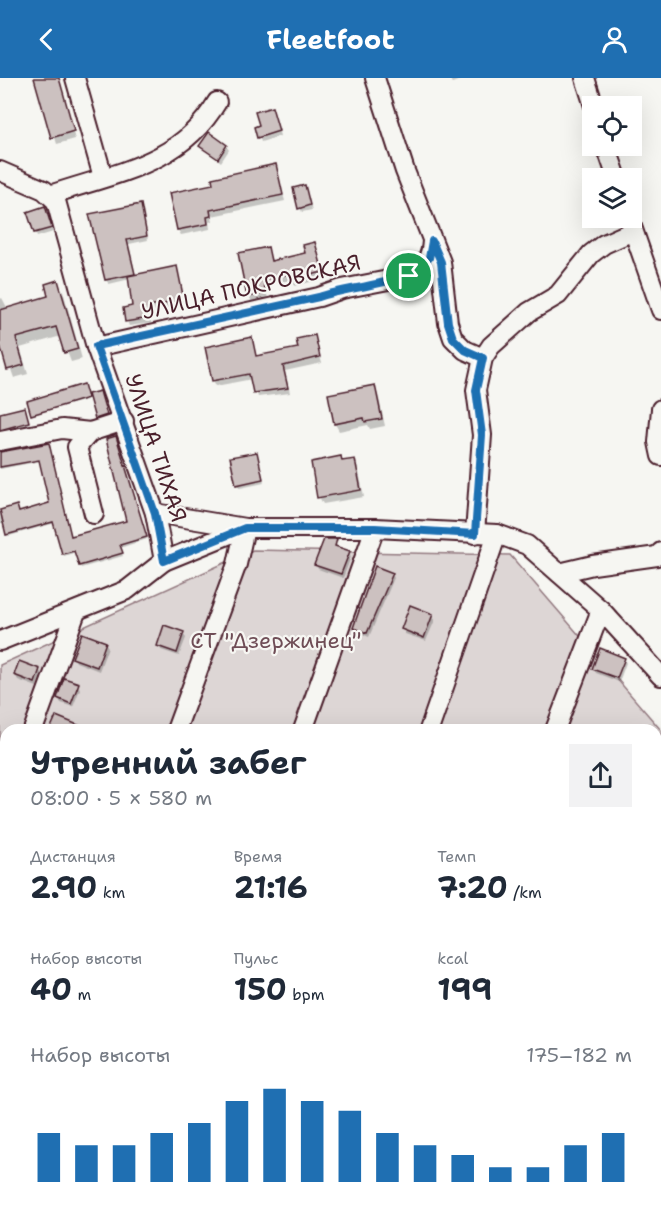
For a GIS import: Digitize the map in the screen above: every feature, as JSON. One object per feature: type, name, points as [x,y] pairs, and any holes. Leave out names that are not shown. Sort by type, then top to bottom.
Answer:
[{"type":"street","points":[[75,78],[103,177]]},
{"type":"street","points":[[375,78],[405,171],[441,262],[448,323],[453,338],[465,350],[483,358]]},
{"type":"street","points":[[585,78],[591,96]]},
{"type":"street","points":[[0,171],[45,190],[50,195],[144,165],[167,154],[187,140],[217,102]]},
{"type":"street","name":"УЛИЦА ТИХАЯ","points":[[50,195],[56,201],[96,346],[155,513],[164,561]]},
{"type":"street","points":[[475,534],[482,435],[476,390],[483,358],[491,346],[529,312],[565,289],[591,254],[626,228]]},
{"type":"street","points":[[633,228],[655,277],[661,310]]},
{"type":"street","name":"УЛИЦА ПОКРОВСКАЯ","points":[[96,346],[319,297],[342,289],[409,276],[429,258],[432,241]]},
{"type":"street","points":[[661,408],[658,442],[661,456]]},
{"type":"street","points":[[0,441],[62,429],[90,432],[124,421]]},
{"type":"street","points":[[90,432],[77,447],[94,514]]},
{"type":"street","points":[[155,513],[245,528],[375,528],[497,534],[527,545],[601,610],[661,676]]},
{"type":"street","points":[[0,640],[127,590],[164,561],[245,528]]},
{"type":"street","points":[[178,724],[237,564],[245,528]]},
{"type":"street","points":[[305,724],[375,528]]},
{"type":"street","points":[[431,724],[497,534]]},
{"type":"street","points":[[559,573],[593,565],[660,555]]},
{"type":"street","points":[[557,724],[601,610]]},
{"type":"street","points":[[35,724],[76,612]]},
{"type":"green space","name":"СТ \"Дзержинец\"","points":[[253,550],[510,555],[656,724],[0,724],[0,665]]},
{"type":"building","points":[[34,78],[59,78],[74,131],[51,138]]},
{"type":"building","points":[[272,107],[279,131],[257,138],[254,127],[259,125],[255,112]]},
{"type":"building","points":[[209,132],[227,145],[218,159],[199,146]]},
{"type":"building","points":[[276,164],[283,195],[210,210],[211,216],[207,217],[208,224],[177,230],[169,193],[213,184],[212,178]]},
{"type":"building","points":[[305,185],[310,205],[298,209],[293,188]]},
{"type":"building","points":[[141,204],[147,236],[127,240],[135,274],[105,280],[89,214]]},
{"type":"building","points":[[45,206],[52,228],[34,233],[27,212]]},
{"type":"building","points":[[315,242],[323,272],[291,280],[289,274],[263,279],[266,293],[247,297],[238,253],[268,247],[271,261],[305,253],[303,245]]},
{"type":"building","points":[[177,266],[184,300],[148,307],[149,318],[125,322],[123,308],[132,306],[128,276]]},
{"type":"building","points":[[58,280],[78,349],[64,353],[56,327],[16,338],[24,365],[7,370],[0,345],[0,310],[48,296],[45,284]]},
{"type":"building","points":[[315,335],[320,357],[283,366],[288,388],[253,393],[249,374],[212,381],[205,347],[252,337],[256,356],[298,348],[296,339]]},
{"type":"building","points":[[84,384],[88,398],[31,415],[27,401]]},
{"type":"building","points":[[375,385],[382,419],[365,422],[364,418],[334,424],[328,394]]},
{"type":"building","points":[[100,391],[107,415],[95,419],[88,394]]},
{"type":"building","points":[[25,407],[29,422],[0,430],[0,413]]},
{"type":"building","points":[[116,436],[147,537],[120,545],[123,553],[79,566],[74,551],[62,554],[53,522],[6,535],[0,510],[17,505],[19,512],[49,503],[39,460],[0,467],[0,452],[49,443],[71,536],[126,521],[106,439]]},
{"type":"building","points":[[257,452],[263,479],[236,485],[230,457]]},
{"type":"building","points":[[341,456],[342,461],[355,459],[361,490],[317,498],[311,462]]},
{"type":"building","points":[[324,539],[337,539],[335,546],[350,551],[341,574],[314,565]]},
{"type":"building","points":[[375,566],[393,573],[367,633],[353,628]]},
{"type":"building","points":[[410,605],[433,614],[424,638],[401,629]]},
{"type":"building","points":[[164,625],[184,632],[177,653],[157,646]]},
{"type":"building","points":[[82,633],[106,642],[97,667],[72,658]]},
{"type":"building","points":[[600,648],[625,658],[617,678],[592,669]]},
{"type":"building","points":[[19,661],[40,669],[35,683],[14,675]]},
{"type":"building","points":[[64,678],[79,683],[71,704],[57,698]]},
{"type":"building","points":[[56,716],[75,724],[53,724]]},
{"type":"route","points":[[432,241],[441,262],[448,323],[453,338],[465,350],[483,358],[476,390],[482,435],[475,534],[375,528],[245,528],[164,561],[155,513],[96,346],[319,297],[342,289],[409,276],[424,266],[429,258],[432,241]]}]
